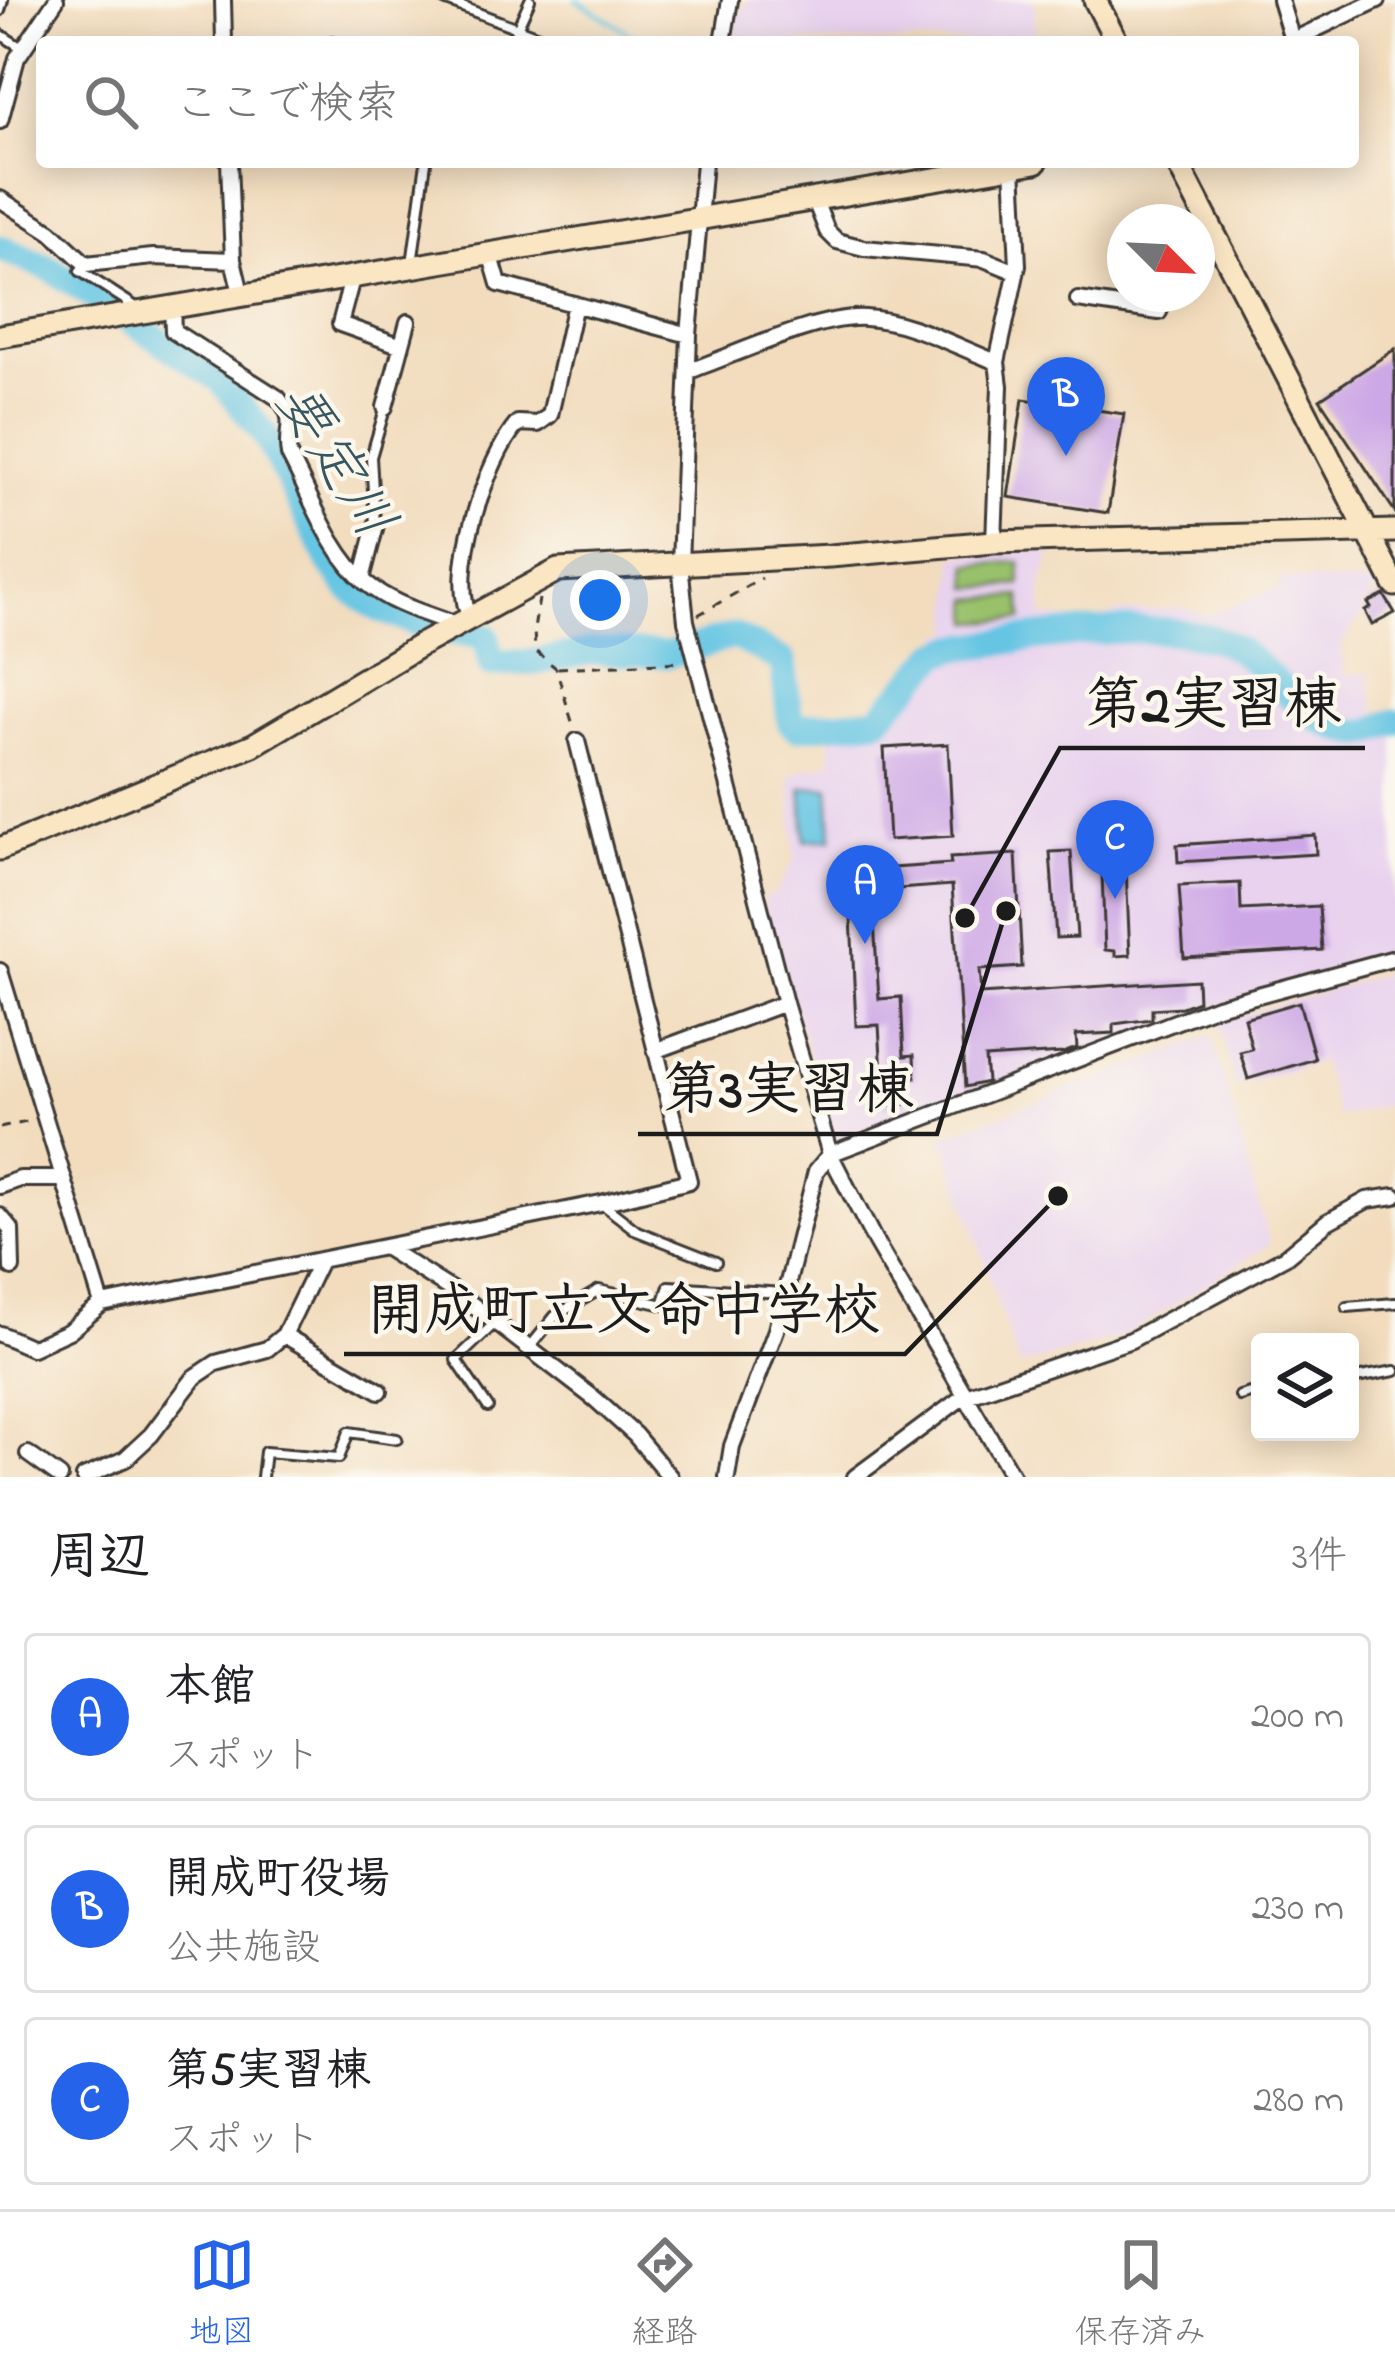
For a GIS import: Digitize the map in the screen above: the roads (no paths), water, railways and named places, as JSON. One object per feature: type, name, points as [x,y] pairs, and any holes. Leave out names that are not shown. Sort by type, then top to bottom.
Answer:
[{"type":"main road","points":[[1096,0],[1114,36]]},
{"type":"main road","points":[[0,336],[987,168]]},
{"type":"main road","points":[[1180,168],[1199,204]]},
{"type":"main road","points":[[1215,236],[1395,585]]},
{"type":"main road","points":[[0,849],[254,745],[558,570],[780,560],[994,542],[1395,531]]},
{"type":"street","points":[[0,121],[4,95],[22,48],[56,0]]},
{"type":"street","points":[[223,0],[224,36]]},
{"type":"street","points":[[724,36],[730,0]]},
{"type":"street","points":[[1280,0],[1290,36]]},
{"type":"street","points":[[1302,36],[1378,0]]},
{"type":"street","points":[[229,168],[233,260],[242,293]]},
{"type":"street","points":[[703,168],[689,335],[680,564],[686,621],[784,1003],[830,1154],[1010,1476]]},
{"type":"street","points":[[994,542],[997,362],[1016,272],[1016,168]]},
{"type":"street","points":[[814,198],[827,231],[837,241],[864,248],[984,259],[1016,272]]},
{"type":"street","points":[[0,199],[50,232],[86,264],[153,257],[233,260]]},
{"type":"street","points":[[490,253],[499,284],[689,335]]},
{"type":"street","points":[[352,275],[340,324],[399,345]]},
{"type":"street","points":[[1078,300],[1107,304]]},
{"type":"street","points":[[172,304],[173,331],[278,398],[289,410],[289,455],[349,567],[403,605],[465,623],[466,550],[481,497],[503,440],[518,423],[538,424],[550,415],[575,304]]},
{"type":"street","points":[[688,371],[835,320],[863,317],[997,362]]},
{"type":"street","points":[[385,407],[408,322]]},
{"type":"street","points":[[362,579],[376,525]]},
{"type":"street","points":[[0,1334],[32,1348],[69,1331],[102,1304],[689,1181],[578,740]]},
{"type":"street","points":[[727,1477],[732,1446],[776,1330],[816,1171],[830,1154],[1217,1006],[1395,958]]},
{"type":"street","points":[[0,971],[102,1304]]},
{"type":"street","points":[[655,1051],[784,1003]]},
{"type":"street","points":[[0,1186],[20,1179],[63,1179]]},
{"type":"street","points":[[855,1477],[963,1396],[1131,1340],[1285,1257],[1328,1222],[1367,1199],[1395,1196]]},
{"type":"street","points":[[0,1216],[11,1228],[12,1268]]},
{"type":"street","points":[[384,1247],[530,1348],[635,1436],[670,1477]]},
{"type":"street","points":[[84,1477],[125,1459],[151,1435],[194,1377],[216,1364],[268,1349],[284,1335],[320,1261]]},
{"type":"street","points":[[284,1335],[380,1391]]},
{"type":"street","points":[[28,1454],[60,1477]]},
{"type":"street","points":[[125,1459],[125,1477]]},
{"type":"lane","points":[[0,11],[3,0]]},
{"type":"lane","points":[[515,36],[530,0]]},
{"type":"lane","points":[[444,1],[539,36]]},
{"type":"lane","points":[[0,34],[22,48]]},
{"type":"lane","points":[[412,266],[425,168]]},
{"type":"lane","points":[[86,264],[80,271],[139,312]]},
{"type":"lane","points":[[376,525],[371,457],[385,407]]},
{"type":"lane","points":[[601,1203],[638,1232],[716,1262]]},
{"type":"lane","points":[[530,1348],[555,1316],[598,1290],[662,1305],[669,1286],[785,1293]]},
{"type":"lane","points":[[1347,1307],[1395,1303]]},
{"type":"lane","points":[[488,1407],[456,1360],[495,1323]]},
{"type":"lane","points":[[1359,1377],[1395,1371]]},
{"type":"lane","points":[[1240,1396],[1251,1393]]},
{"type":"lane","points":[[262,1477],[266,1452],[339,1458],[350,1432],[397,1439]]},
{"type":"water","points":[[829,787],[832,839],[805,841],[802,788]]},
{"type":"waterway","points":[[577,0],[634,36]]},
{"type":"waterway","name":"要定川","points":[[0,248],[53,270],[220,380],[265,435],[331,564],[351,590],[379,609],[427,628],[487,637],[491,664],[536,662],[594,651],[668,655],[734,636],[783,661],[790,722],[796,727],[878,719],[938,654],[956,648],[1054,635],[1163,631],[1195,634],[1240,651],[1302,706],[1339,728],[1365,733],[1395,722]]},
{"type":"place","name":"開成町役場","points":[[1066,456]]},
{"type":"place","name":"第5実習棟","points":[[1115,899]]},
{"type":"place","name":"第3実習棟","points":[[1006,911]]},
{"type":"place","name":"第2実習棟","points":[[965,918]]},
{"type":"place","name":"本館","points":[[865,944]]},
{"type":"place","name":"開成町立文命中学校","points":[[1058,1196]]}]
